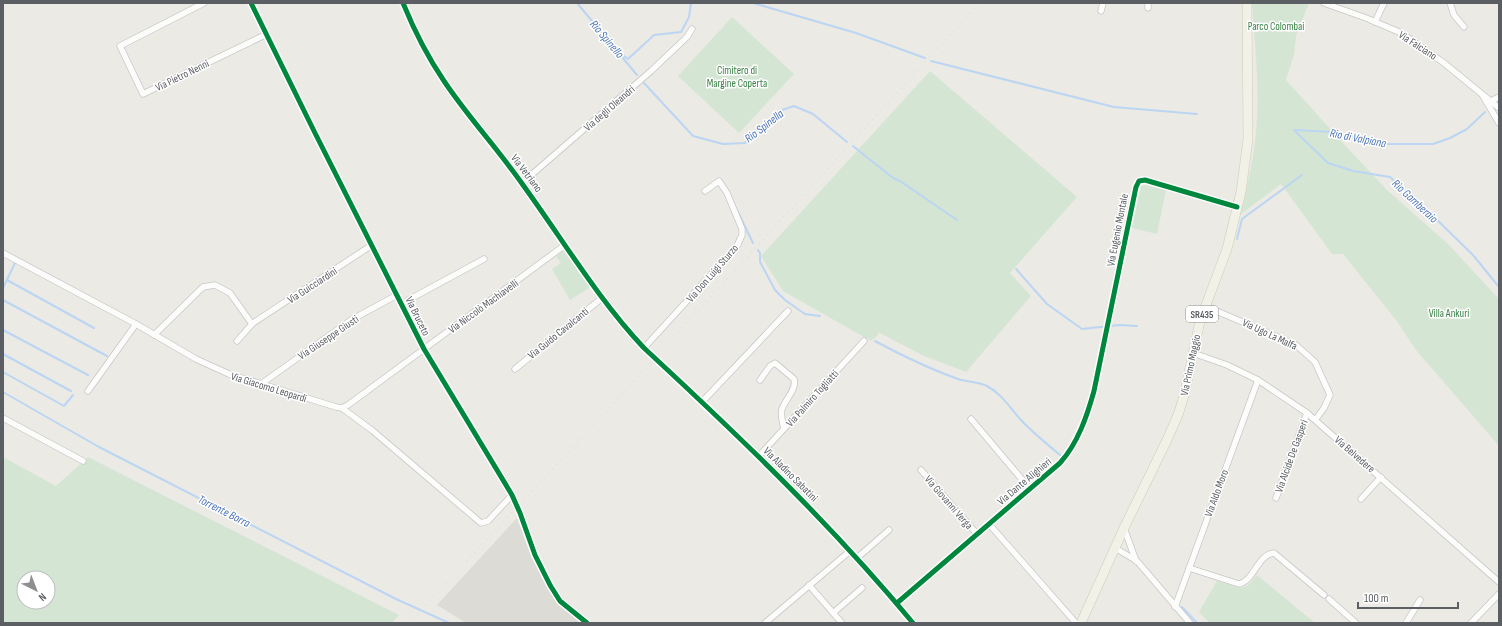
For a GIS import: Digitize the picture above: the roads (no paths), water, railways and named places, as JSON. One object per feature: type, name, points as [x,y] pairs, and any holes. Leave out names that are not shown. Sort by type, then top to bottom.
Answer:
[{"type":"main road","name":"Via Primo Maggio","points":[[1081,623],[1178,415],[1184,396],[1197,331],[1227,249],[1238,207],[1248,139],[1246,38],[1247,3]]},
{"type":"street","name":"Via Pietro Nenni","points":[[204,3],[120,46],[143,94],[267,34]]},
{"type":"street","name":"Via Bruceto","points":[[251,3],[424,349],[512,495],[535,555],[550,585],[560,601],[587,623]]},
{"type":"street","name":"Via Vetriano","points":[[403,3],[413,27],[444,82],[522,183],[602,298],[630,334],[644,348]]},
{"type":"street","points":[[1101,11],[1103,3]]},
{"type":"street","name":"Via Falciano","points":[[1324,3],[1399,32],[1422,47],[1499,108]]},
{"type":"street","points":[[1375,22],[1384,3]]},
{"type":"street","points":[[1450,3],[1454,15],[1464,27]]},
{"type":"street","name":"Via degli Oleandri","points":[[522,183],[651,71],[687,37],[692,30]]},
{"type":"street","points":[[1481,93],[1499,123]]},
{"type":"street","points":[[1491,101],[1499,97]]},
{"type":"street","name":"Via Eugenio Montale","points":[[1106,336],[1136,187],[1139,181],[1145,180],[1238,207]]},
{"type":"street","name":"Via Don Luigi Sturzo","points":[[644,348],[737,246],[742,235],[742,229],[727,193],[719,181],[705,190]]},
{"type":"street","name":"Via Guicciardini","points":[[237,341],[252,324],[372,245]]},
{"type":"street","name":"Via Niccolò Machiavelli","points":[[342,408],[565,245]]},
{"type":"street","name":"Via Giacomo Leopardi","points":[[3,253],[136,324],[196,360],[229,374],[342,408],[373,431],[481,523],[488,521],[512,495]]},
{"type":"street","points":[[401,304],[484,259]]},
{"type":"street","points":[[154,335],[203,287],[215,285],[230,293],[252,324]]},
{"type":"street","name":"Via Giuseppe Giusti","points":[[261,384],[351,320],[397,295]]},
{"type":"street","name":"Via Guido Cavalcanti","points":[[515,369],[602,298]]},
{"type":"street","name":"Via Ugo La Malfa","points":[[1205,306],[1296,345],[1315,362],[1330,395],[1324,408],[1316,419]]},
{"type":"street","points":[[702,402],[788,311]]},
{"type":"street","points":[[88,391],[136,324]]},
{"type":"street","name":"Via Dante Alighieri","points":[[897,603],[1064,459],[1087,415],[1106,336]]},
{"type":"street","name":"Via Palmiro Togliatti","points":[[759,456],[864,341]]},
{"type":"street","name":"Via Aladino Sabatini","points":[[644,348],[759,456],[857,558],[897,603],[911,622]]},
{"type":"street","name":"Via Belvedere","points":[[1193,353],[1258,380],[1316,419],[1499,582]]},
{"type":"street","points":[[760,380],[770,366],[775,363],[794,379],[794,386],[782,409],[781,416],[784,429]]},
{"type":"street","name":"Via Aldo Moro","points":[[1175,607],[1258,380]]},
{"type":"street","name":"Via Alcide De Gasperi","points":[[1276,498],[1307,413]]},
{"type":"street","points":[[3,418],[84,462]]},
{"type":"street","points":[[971,419],[1030,489]]},
{"type":"street","name":"Via Giovanni Verga","points":[[921,470],[977,534]]},
{"type":"street","points":[[1361,499],[1381,477]]},
{"type":"street","points":[[989,524],[1076,623]]},
{"type":"street","points":[[1124,528],[1137,561],[1190,623]]},
{"type":"street","points":[[857,558],[888,530]]},
{"type":"street","points":[[1115,548],[1137,561]]},
{"type":"street","points":[[765,623],[850,551]]},
{"type":"street","points":[[1189,568],[1239,584],[1247,580],[1266,556],[1274,553],[1356,623]]},
{"type":"street","points":[[810,586],[841,622]]},
{"type":"street","points":[[833,613],[862,588]]},
{"type":"street","points":[[1471,623],[1499,594]]},
{"type":"street","points":[[1406,623],[1420,600]]},
{"type":"waterway","name":"Rio Spinello","points":[[577,3],[637,75]]},
{"type":"waterway","points":[[614,49],[628,59],[654,35],[681,32],[689,17],[691,3]]},
{"type":"waterway","points":[[753,3],[856,33],[925,58]]},
{"type":"waterway","points":[[931,61],[1114,107],[1197,114]]},
{"type":"waterway","name":"Rio Spinella","points":[[644,83],[693,136],[723,144],[745,143],[779,111],[794,106],[813,114],[847,142]]},
{"type":"waterway","name":"Rio di Valpiana","points":[[1295,130],[1331,132],[1385,144],[1433,144],[1450,138],[1467,129],[1485,112]]},
{"type":"waterway","name":"Rio Gamberaio","points":[[1294,130],[1328,163],[1353,171],[1390,177],[1473,255],[1499,287]]},
{"type":"waterway","name":"Rio Spinella","points":[[853,146],[893,178],[900,181],[957,220]]},
{"type":"waterway","points":[[1237,239],[1242,219],[1302,175]]},
{"type":"waterway","points":[[737,210],[753,243]]},
{"type":"waterway","points":[[758,250],[760,253],[760,262],[775,290],[785,300],[805,314],[820,316]]},
{"type":"waterway","points":[[3,288],[15,263]]},
{"type":"waterway","name":"Rio Spinella","points":[[1016,269],[1047,304],[1082,329],[1119,325],[1137,326]]},
{"type":"waterway","points":[[7,280],[94,328]]},
{"type":"waterway","points":[[3,300],[107,356]]},
{"type":"waterway","points":[[3,330],[88,375]]},
{"type":"waterway","points":[[875,341],[905,357],[937,371],[958,379],[984,385],[992,389],[1030,429],[1060,455]]},
{"type":"waterway","points":[[3,354],[71,391]]},
{"type":"waterway","points":[[3,372],[64,406],[73,395]]},
{"type":"waterway","name":"Torrente Borra","points":[[3,392],[99,447],[396,599],[449,623]]},
{"type":"waterway","points":[[1182,607],[1197,623]]},
{"type":"railway","points":[[409,623],[590,429],[979,3]]},
{"type":"park label","name":"Parco Colombai","points":[[1276,26]]},
{"type":"park label","name":"Cimitero di Margine Coperta","points":[[737,76]]},
{"type":"park label","name":"Villa Ankuri","points":[[1449,313]]}]
